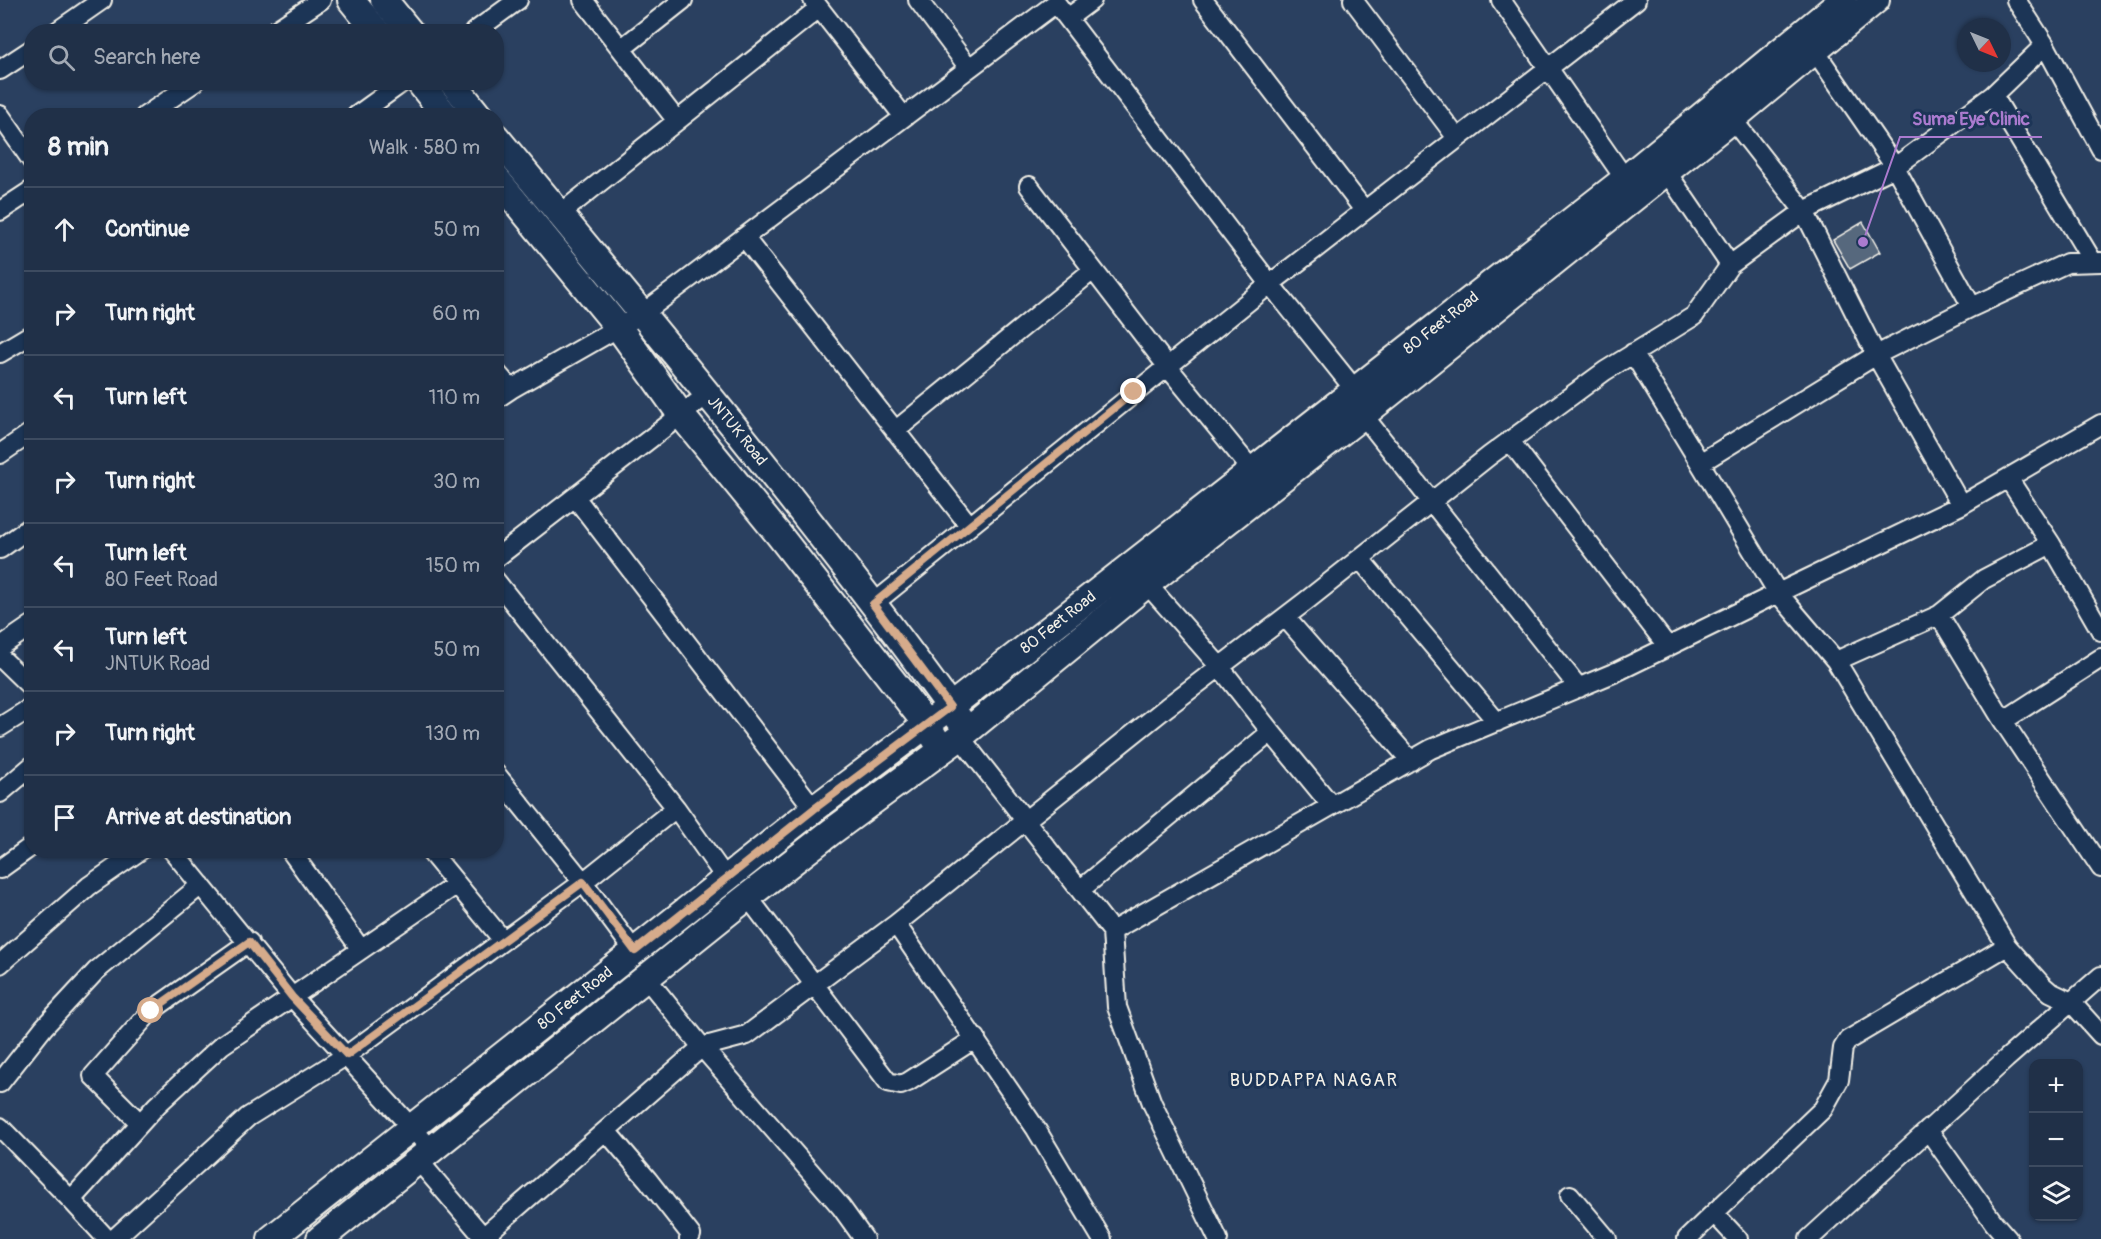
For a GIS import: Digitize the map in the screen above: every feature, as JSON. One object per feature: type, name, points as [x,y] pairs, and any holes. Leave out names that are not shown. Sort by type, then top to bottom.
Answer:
[{"type":"main road","points":[[351,0],[370,24]]},
{"type":"main road","name":"80 Feet Road","points":[[271,1239],[814,809],[927,725],[1625,179],[1843,0]]},
{"type":"main road","name":"80 Feet Road","points":[[320,1239],[748,897],[957,739],[1147,584],[1364,415],[1732,120],[1876,0]]},
{"type":"main road","points":[[393,3],[405,24]]},
{"type":"main road","points":[[425,90],[440,108]]},
{"type":"main road","points":[[458,90],[473,108]]},
{"type":"main road","name":"JNTUK Road","points":[[504,147],[708,394],[873,604],[950,707],[957,739]]},
{"type":"main road","name":"JNTUK Road","points":[[504,188],[618,328],[681,415],[779,535],[927,725],[957,739]]},
{"type":"street","points":[[68,24],[102,0]]},
{"type":"street","points":[[285,24],[321,0]]},
{"type":"street","points":[[485,24],[518,0]]},
{"type":"street","points":[[583,0],[677,121]]},
{"type":"street","points":[[621,49],[683,0]]},
{"type":"street","points":[[918,0],[969,68]]},
{"type":"street","points":[[1068,18],[1092,0]]},
{"type":"street","points":[[1203,0],[1364,210]]},
{"type":"street","points":[[1353,0],[1457,138]]},
{"type":"street","points":[[1501,0],[1625,179]]},
{"type":"street","points":[[873,604],[1270,284],[1636,0]]},
{"type":"street","points":[[2016,0],[2045,45],[2101,149]]},
{"type":"street","points":[[504,394],[642,314],[1055,1],[1270,284],[1355,390],[1364,415],[1579,688]]},
{"type":"street","points":[[560,214],[677,121],[816,4],[904,117]]},
{"type":"street","points":[[179,858],[292,997],[411,1127],[425,1155],[484,1238],[702,1047],[747,1035],[896,924],[1510,441],[1605,371],[1694,316],[1730,266],[1804,211],[1894,167],[1993,95],[2045,45]]},
{"type":"street","points":[[1815,51],[1894,167],[1972,307]]},
{"type":"street","points":[[0,70],[24,54]]},
{"type":"street","points":[[157,108],[183,90]]},
{"type":"street","points":[[367,108],[392,90]]},
{"type":"street","points":[[1993,95],[2097,262]]},
{"type":"street","points":[[0,115],[24,150]]},
{"type":"street","points":[[1732,120],[1804,211],[1876,355],[1961,506]]},
{"type":"street","points":[[1666,171],[1730,266]]},
{"type":"street","points":[[1029,186],[1167,366],[1252,470]]},
{"type":"street","points":[[0,211],[24,195]]},
{"type":"street","points":[[744,237],[969,525]]},
{"type":"street","points":[[1700,463],[1876,355],[2067,263],[2097,262]]},
{"type":"street","points":[[895,431],[1094,270]]},
{"type":"street","points":[[0,353],[24,344]]},
{"type":"street","points":[[1633,353],[1778,593],[1836,661],[2007,946],[2050,992],[2071,1002],[2101,1035]]},
{"type":"street","points":[[504,552],[708,394]]},
{"type":"street","points":[[1112,931],[1431,749],[1579,688],[1961,506],[2101,424]]},
{"type":"street","points":[[0,454],[24,438]]},
{"type":"street","points":[[1510,441],[1668,647]]},
{"type":"street","points":[[2008,478],[2051,544],[2101,631]]},
{"type":"street","points":[[575,497],[814,809]]},
{"type":"street","points":[[0,549],[24,532]]},
{"type":"street","points":[[1836,661],[1939,615],[1984,579],[2051,544]]},
{"type":"street","points":[[1360,559],[1497,722]]},
{"type":"street","points":[[1147,584],[1220,667],[1332,805]]},
{"type":"street","points":[[504,592],[676,808],[727,879]]},
{"type":"street","points":[[1939,615],[2003,721],[2101,868]]},
{"type":"street","points":[[1285,617],[1411,761]]},
{"type":"street","points":[[0,647],[24,630]]},
{"type":"street","points":[[0,657],[24,680]]},
{"type":"street","points":[[2003,721],[2101,658]]},
{"type":"street","points":[[0,727],[24,712]]},
{"type":"street","points":[[1080,890],[1271,732]]},
{"type":"street","points":[[957,739],[1112,931],[1117,1007],[1152,1103],[1218,1239]]},
{"type":"street","points":[[0,793],[24,773]]},
{"type":"street","points":[[504,784],[635,951]]},
{"type":"street","points":[[114,1239],[243,1120],[347,1055],[502,939],[583,882],[676,808]]},
{"type":"street","points":[[0,868],[24,852]]},
{"type":"street","points":[[0,964],[89,886],[129,858]]},
{"type":"street","points":[[296,858],[360,948]]},
{"type":"street","points":[[436,858],[502,939]]},
{"type":"street","points":[[71,1200],[140,1123],[222,1045],[360,948],[457,884]]},
{"type":"street","points":[[0,1083],[44,1027],[96,971],[201,885]]},
{"type":"street","points":[[748,897],[883,1077],[894,1085],[908,1082],[976,1038]]},
{"type":"street","points":[[896,924],[1036,1129],[1102,1239]]},
{"type":"street","points":[[140,1123],[93,1076],[151,1011],[249,942]]},
{"type":"street","points":[[1687,1239],[1822,1109],[1839,1080],[1843,1048],[1848,1040],[2007,946]]},
{"type":"street","points":[[1809,1239],[2101,976]]},
{"type":"street","points":[[646,979],[841,1207],[864,1239]]},
{"type":"street","points":[[0,1127],[107,1239]]},
{"type":"street","points":[[1928,1130],[1994,1223],[2008,1239]]},
{"type":"street","points":[[607,1132],[691,1235],[689,1239]]},
{"type":"street","points":[[1570,1195],[1607,1239]]},
{"type":"street","points":[[1714,1213],[1738,1239]]},
{"type":"building","points":[[1863,222],[1880,252],[1850,269],[1833,240]]},
{"type":"place","name":"Suma Eye Clinic","points":[[1863,242]]},
{"type":"district","name":"BUDDAPPA NAGAR","points":[[1314,1080]]},
{"type":"route","points":[[151,1011],[249,942],[292,997],[347,1055],[502,939],[583,882],[635,951],[814,809],[950,707],[873,604],[1134,392]]}]
